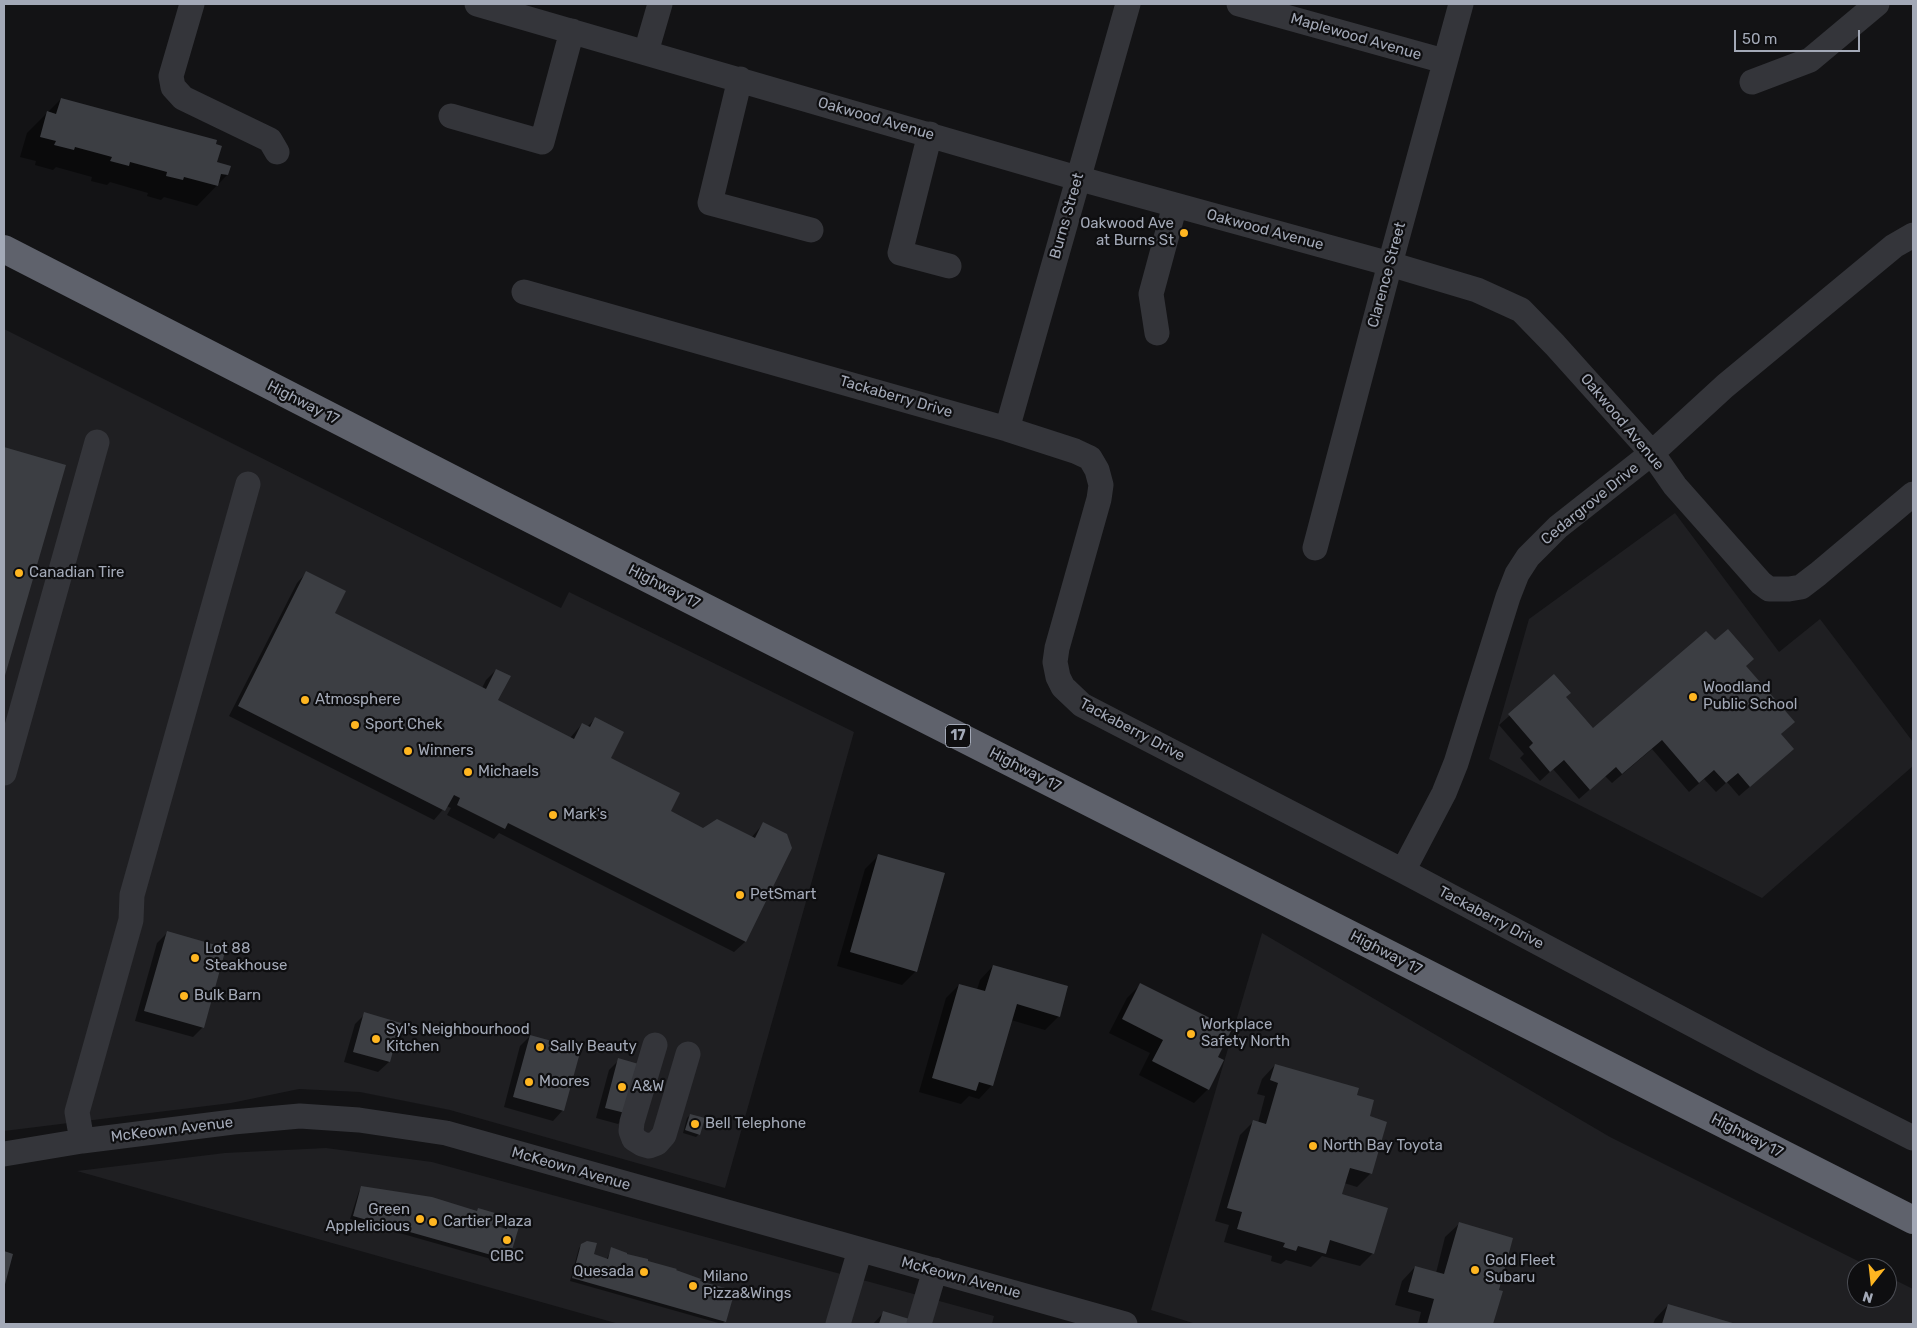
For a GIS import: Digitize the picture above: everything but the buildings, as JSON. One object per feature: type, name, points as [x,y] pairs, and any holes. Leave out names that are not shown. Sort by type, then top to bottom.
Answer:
[{"type":"highway","name":"Highway 17","points":[[4,249],[499,503],[1913,1220]]},
{"type":"street","points":[[192,4],[171,76],[173,87],[182,98],[270,140],[277,152]]},
{"type":"street","name":"Oakwood Avenue","points":[[476,4],[1077,178],[1390,264],[1477,290],[1520,310],[1556,345],[1652,454],[1675,486],[1761,583],[1769,588],[1789,589],[1801,586],[1818,574],[1913,494]]},
{"type":"street","points":[[646,52],[660,4]]},
{"type":"street","name":"Burns Street","points":[[1007,428],[1128,4]]},
{"type":"street","name":"Maplewood Avenue","points":[[1239,4],[1444,61]]},
{"type":"street","name":"Clarence Street","points":[[1315,548],[1444,61],[1461,4]]},
{"type":"street","points":[[1752,82],[1810,60],[1877,4]]},
{"type":"street","points":[[451,116],[542,142],[572,31]]},
{"type":"street","points":[[740,79],[710,203],[810,230]]},
{"type":"street","points":[[930,134],[900,253],[949,266]]},
{"type":"street","points":[[1156,333],[1152,294],[1175,206]]},
{"type":"street","name":"Cedargrove Drive","points":[[1403,871],[1444,793],[1456,763],[1517,574],[1528,558],[1558,527],[1652,454],[1725,386],[1894,246],[1913,235]]},
{"type":"street","name":"Tackaberry Drive","points":[[524,292],[1007,428],[1090,458],[1097,470],[1101,485],[1099,499],[1057,648],[1055,662],[1058,677],[1063,687],[1082,705],[1403,871],[1763,1062],[1913,1138]]},
{"type":"street","points":[[4,773],[97,442]]},
{"type":"street","points":[[82,1141],[77,1112],[131,920],[132,895],[248,484]]},
{"type":"street","points":[[655,1045],[632,1122],[634,1139],[642,1144],[650,1146],[657,1143],[664,1135],[688,1054]]},
{"type":"street","name":"McKeown Avenue","points":[[4,1154],[82,1141],[233,1122],[300,1116],[359,1120],[446,1133],[935,1270],[1067,1316],[1125,1324]]},
{"type":"street","points":[[838,1324],[860,1250]]},
{"type":"street","points":[[919,1324],[935,1270]]},
{"type":"shaded area","points":[[4,329],[561,608],[569,592],[854,732],[725,1188],[450,1110],[360,1092],[299,1089],[231,1103],[4,1131]]},
{"type":"shaded area","name":"Woodland Public School","points":[[1675,513],[1779,652],[1820,619],[1913,742],[1913,766],[1762,898],[1489,759],[1529,619]]},
{"type":"shaded area","points":[[1262,933],[1610,1137],[1852,1258],[1847,1258],[1847,1308],[1897,1308],[1897,1281],[1913,1289],[1913,1324],[1196,1324],[1151,1310]]},
{"type":"shaded area","points":[[326,1148],[432,1162],[994,1316],[992,1324],[619,1324],[77,1171],[225,1153]]},
{"type":"place","name":"Oakwood Ave at Burns St","points":[[1184,233]]},
{"type":"place","name":"Canadian Tire","points":[[19,573]]},
{"type":"place","name":"Woodland Public School","points":[[1693,697]]},
{"type":"place","name":"Atmosphere","points":[[305,700]]},
{"type":"place","name":"Sport Chek","points":[[355,725]]},
{"type":"place","name":"Winners","points":[[408,751]]},
{"type":"place","name":"Michaels","points":[[468,772]]},
{"type":"place","name":"Mark's","points":[[553,815]]},
{"type":"place","name":"PetSmart","points":[[740,895]]},
{"type":"place","name":"Lot 88 Steakhouse","points":[[195,958]]},
{"type":"place","name":"Bulk Barn","points":[[184,996]]},
{"type":"place","name":"Workplace Safety North","points":[[1191,1034]]},
{"type":"place","name":"Syl's Neighbourhood Kitchen","points":[[376,1039]]},
{"type":"place","name":"Sally Beauty","points":[[540,1047]]},
{"type":"place","name":"Moores","points":[[529,1082]]},
{"type":"place","name":"A&W","points":[[622,1087]]},
{"type":"place","name":"Bell Telephone","points":[[695,1124]]},
{"type":"place","name":"North Bay Toyota","points":[[1313,1146]]},
{"type":"place","name":"Green Applelicious","points":[[420,1219]]},
{"type":"place","name":"Cartier Plaza","points":[[433,1222]]},
{"type":"place","name":"CIBC","points":[[507,1240]]},
{"type":"place","name":"Gold Fleet Subaru","points":[[1475,1270]]},
{"type":"place","name":"Quesada","points":[[644,1272]]},
{"type":"place","name":"Milano Pizza&Wings","points":[[693,1286]]}]
